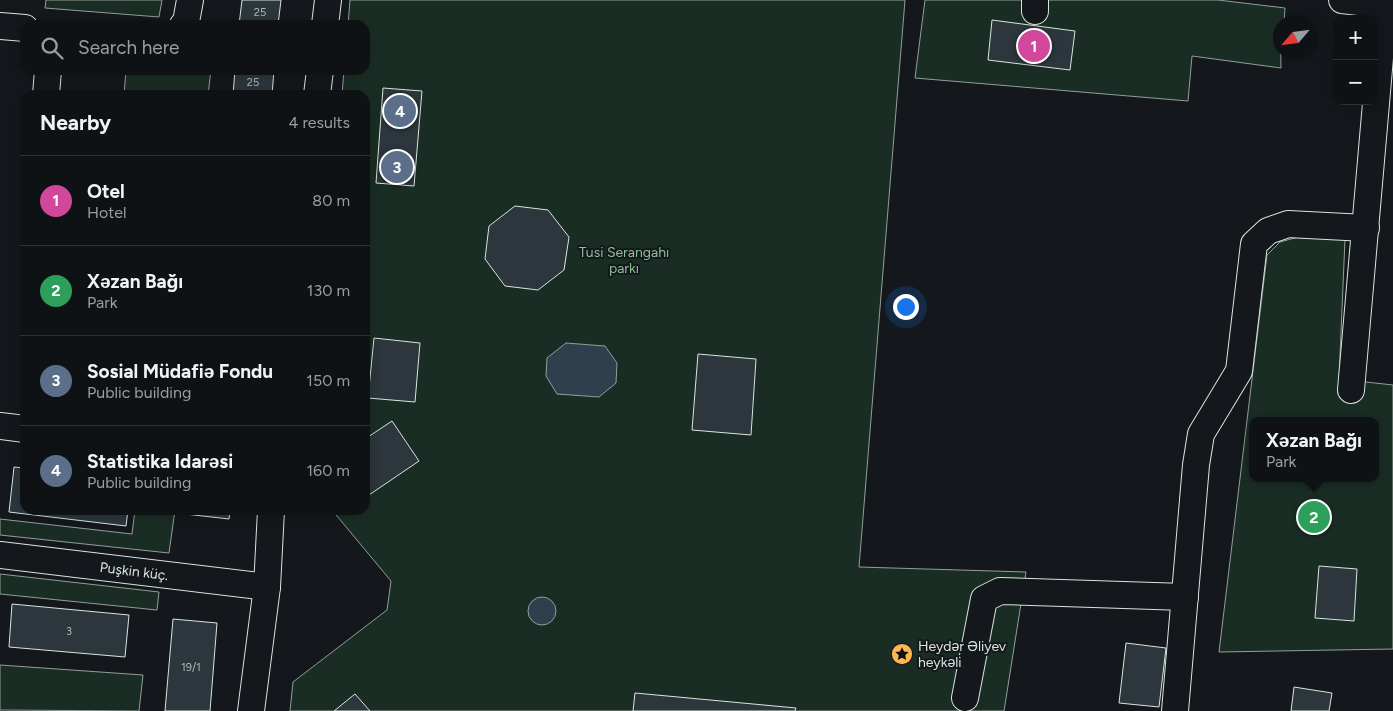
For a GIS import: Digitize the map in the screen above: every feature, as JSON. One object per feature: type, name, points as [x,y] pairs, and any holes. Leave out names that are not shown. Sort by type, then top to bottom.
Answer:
[{"type":"street","points":[[186,20],[190,0]]},
{"type":"street","points":[[326,20],[328,0]]},
{"type":"street","points":[[1342,0],[1387,4],[1351,390]]},
{"type":"street","points":[[0,26],[20,28]]},
{"type":"street","points":[[46,90],[48,75]]},
{"type":"street","points":[[318,90],[319,75]]},
{"type":"street","points":[[1175,711],[1196,465],[1201,434],[1238,371],[1254,244],[1268,230],[1288,224],[1366,228]]},
{"type":"street","points":[[0,426],[20,428]]},
{"type":"street","points":[[251,711],[267,587],[272,515]]},
{"type":"street","name":"Puşkin küç.","points":[[0,555],[267,587]]},
{"type":"street","points":[[965,698],[984,599],[1000,591],[1185,597]]},
{"type":"green space","points":[[46,0],[162,0],[159,17],[45,8]]},
{"type":"green space","name":"Tusi Serangahı parkı","points":[[350,0],[905,0],[859,567],[1026,572],[1004,711],[290,711],[293,682],[387,610],[391,581],[336,515],[370,515],[370,90],[342,90],[344,75],[370,75],[370,20],[348,20]]},
{"type":"green space","points":[[925,0],[1218,0],[1285,8],[1284,15],[1273,15],[1273,60],[1281,60],[1281,68],[1192,56],[1188,101],[915,78]]},
{"type":"green space","points":[[126,75],[210,75],[209,90],[124,90]]},
{"type":"green space","points":[[1302,236],[1345,239],[1339,379],[1393,385],[1393,649],[1219,652],[1267,255],[1280,242]]},
{"type":"green space","points":[[134,515],[174,515],[169,553],[0,535],[0,519],[132,534]]},
{"type":"green space","points":[[0,574],[159,592],[157,610],[0,594]]},
{"type":"green space","points":[[0,665],[143,675],[139,711],[0,710]]},
{"type":"water","points":[[566,343],[605,346],[617,363],[616,383],[599,397],[557,394],[546,376],[547,358]]},
{"type":"water","points":[[542,597],[552,601],[556,611],[552,621],[542,625],[532,621],[528,611],[532,601]]},
{"type":"building","points":[[242,0],[281,0],[279,20],[240,20]]},
{"type":"building","points":[[992,20],[1075,31],[1070,70],[988,60]]},
{"type":"building","points":[[235,75],[274,75],[272,90],[233,90]]},
{"type":"building","points":[[383,88],[422,91],[414,186],[376,183]]},
{"type":"building","points":[[515,206],[548,210],[569,237],[564,270],[538,290],[505,286],[485,259],[489,226]]},
{"type":"building","points":[[374,338],[420,343],[415,402],[370,398]]},
{"type":"building","points":[[698,354],[756,359],[751,435],[692,430]]},
{"type":"building","points":[[392,421],[419,461],[370,494],[370,436]]},
{"type":"building","points":[[14,467],[20,468],[20,513],[9,512]]},
{"type":"building","points":[[34,515],[127,515],[126,526]]},
{"type":"building","points":[[194,515],[229,515],[229,519]]},
{"type":"building","points":[[1319,566],[1357,569],[1354,621],[1315,618]]},
{"type":"building","points":[[12,604],[129,615],[125,657],[9,647]]},
{"type":"building","points":[[173,619],[217,623],[210,711],[165,711]]},
{"type":"building","points":[[1126,643],[1166,648],[1159,707],[1119,703]]},
{"type":"building","points":[[1294,687],[1332,693],[1329,711],[1291,711]]},
{"type":"building","points":[[635,693],[796,708],[795,711],[633,711]]},
{"type":"building","points":[[355,694],[370,711],[334,711]]},
{"type":"place","name":"Otel","points":[[1034,46]]},
{"type":"place","name":"Statistika Idarəsi","points":[[400,111]]},
{"type":"place","name":"Sosial Müdafiə Fondu","points":[[397,167]]},
{"type":"place","name":"Xəzan Bağı","points":[[1314,517]]},
{"type":"place","name":"Heydər Əliyev heykəli","points":[[902,654]]}]
